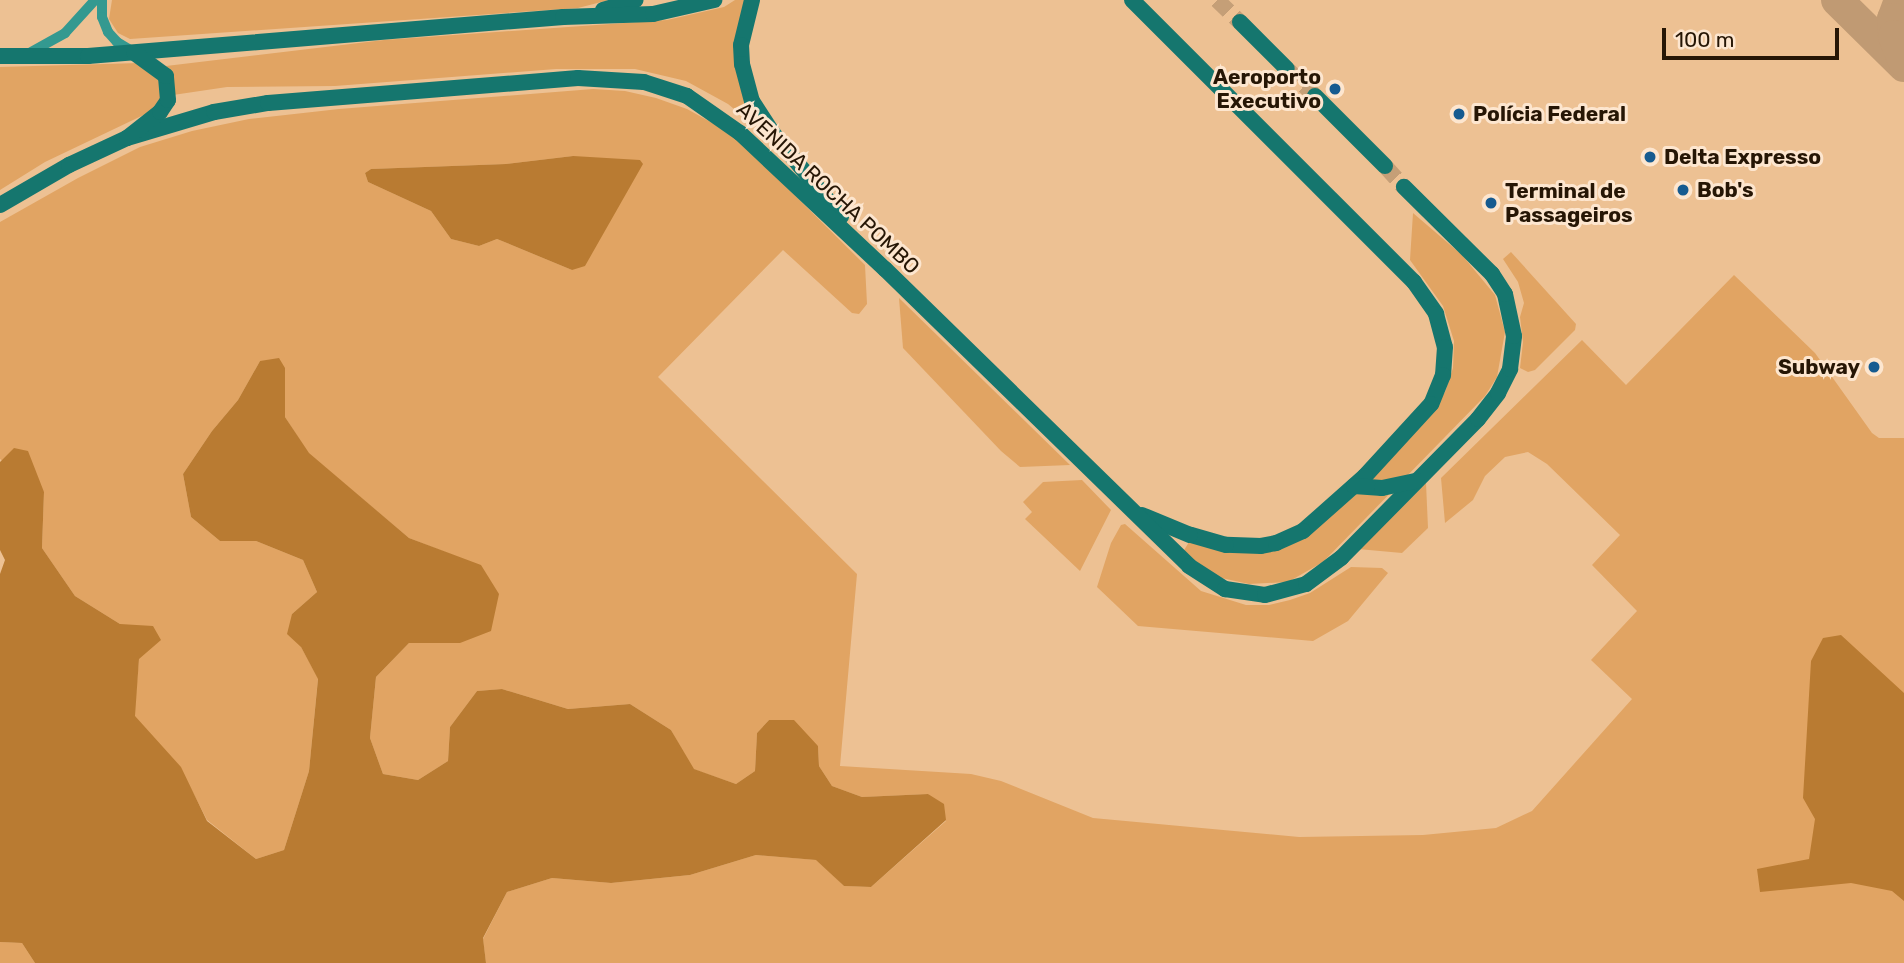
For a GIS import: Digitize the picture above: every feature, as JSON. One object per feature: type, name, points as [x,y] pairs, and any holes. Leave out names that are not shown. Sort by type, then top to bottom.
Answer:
[{"type":"main road","points":[[563,17],[635,0]]},
{"type":"main road","points":[[0,56],[134,52],[563,17],[653,14],[678,11],[714,0]]},
{"type":"main road","points":[[752,0],[741,45],[742,64],[752,101],[772,132],[885,269]]},
{"type":"main road","name":"AVENIDA ROCHA POMBO","points":[[1130,509],[1209,542],[1261,546],[1303,531],[1354,486],[1420,417],[1438,391],[1445,347],[1436,314],[1414,282],[1132,0]]},
{"type":"main road","points":[[1240,22],[1287,69]]},
{"type":"main road","points":[[0,205],[58,171],[127,138],[160,112],[170,91],[166,76],[161,69],[134,52]]},
{"type":"main road","points":[[0,62],[17,57]]},
{"type":"main road","name":"AVENIDA ROCHA POMBO","points":[[127,138],[214,112],[268,103],[578,79],[645,82],[687,96],[722,117],[885,269],[1130,509],[1207,580],[1245,594],[1265,595],[1306,584],[1322,575],[1478,419],[1498,393],[1510,369],[1514,336],[1506,294],[1492,274],[1404,187]]},
{"type":"main road","points":[[1315,96],[1385,166]]},
{"type":"main road","points":[[1354,486],[1382,488],[1416,481]]},
{"type":"street","points":[[17,57],[41,48],[65,33],[96,0]]},
{"type":"street","points":[[102,0],[102,17],[108,32],[117,42],[134,52]]},
{"type":"shaded area","points":[[112,0],[609,0],[578,8],[130,39],[118,33],[109,19]]},
{"type":"shaded area","points":[[735,0],[744,0],[745,94],[763,133],[728,104],[686,81],[635,69],[556,69],[335,86],[227,87],[173,95],[173,80],[166,66],[384,40],[667,20],[724,7]]},
{"type":"shaded area","points":[[139,63],[159,76],[163,93],[154,110],[45,162],[0,190],[0,67]]},
{"type":"shaded area","points":[[593,89],[625,91],[656,98],[687,109],[716,125],[745,146],[865,265],[867,304],[859,314],[852,313],[783,250],[658,377],[857,574],[840,766],[971,774],[1001,781],[1093,818],[1299,837],[1423,835],[1496,828],[1532,811],[1632,699],[1591,660],[1637,611],[1592,565],[1620,535],[1547,464],[1528,452],[1505,457],[1485,476],[1473,500],[1445,523],[1441,478],[1582,340],[1626,385],[1734,275],[1815,353],[1872,433],[1879,438],[1904,438],[1904,963],[486,963],[483,939],[507,892],[552,878],[611,883],[690,875],[756,855],[817,860],[844,886],[871,887],[946,821],[928,794],[862,797],[832,786],[819,766],[818,746],[769,720],[757,733],[755,771],[736,784],[693,769],[671,730],[630,704],[568,709],[502,689],[477,691],[450,727],[448,761],[418,780],[383,774],[370,738],[376,677],[409,643],[460,643],[481,566],[409,538],[308,453],[285,417],[285,369],[260,361],[238,400],[212,431],[183,474],[191,517],[220,541],[256,541],[303,560],[317,592],[292,614],[301,647],[318,678],[309,771],[284,850],[256,859],[207,820],[180,767],[134,716],[139,659],[120,624],[75,596],[42,548],[44,492],[0,459],[0,222],[140,147],[192,131],[249,119],[339,109]],"holes":[[[573,156],[572,270],[497,239],[479,246],[451,239],[431,211],[368,182],[365,173],[371,169],[506,164]]]},
{"type":"shaded area","points":[[573,156],[640,160],[643,164],[585,266],[572,270],[497,239],[479,246],[451,239],[431,211],[368,182],[365,173],[371,169],[506,164]]},
{"type":"shaded area","points":[[1413,213],[1462,255],[1495,295],[1505,332],[1497,377],[1485,396],[1323,562],[1288,582],[1249,584],[1217,577],[1183,552],[1189,542],[1293,544],[1424,420],[1445,392],[1453,368],[1454,341],[1443,306],[1410,260]]},
{"type":"shaded area","points":[[1511,252],[1576,324],[1575,330],[1535,370],[1528,372],[1520,368],[1523,342],[1520,317],[1524,303],[1518,282],[1503,259]]},
{"type":"shaded area","points":[[899,298],[1070,465],[1020,467],[1001,451],[903,348]]},
{"type":"shaded area","points":[[279,358],[285,368],[285,417],[309,453],[409,538],[481,565],[499,594],[491,631],[460,643],[409,643],[376,677],[370,738],[383,774],[418,780],[448,761],[450,727],[477,691],[502,689],[568,709],[630,704],[671,730],[694,769],[736,784],[755,771],[757,733],[769,720],[794,720],[818,746],[819,766],[832,786],[862,797],[928,794],[944,804],[946,820],[871,887],[844,886],[816,860],[756,855],[690,875],[611,883],[552,878],[507,892],[483,938],[486,963],[35,963],[22,943],[0,942],[0,574],[5,560],[0,550],[0,462],[14,448],[28,451],[44,492],[42,548],[75,596],[120,624],[153,626],[161,640],[139,659],[135,716],[181,767],[207,821],[256,859],[284,850],[309,771],[318,679],[301,647],[287,634],[292,614],[317,592],[303,560],[256,541],[220,541],[191,517],[183,474],[212,431],[238,400],[260,361]]},
{"type":"shaded area","points":[[1082,480],[1111,510],[1080,571],[1025,519],[1032,512],[1023,502],[1043,482]]},
{"type":"shaded area","points":[[1426,483],[1428,528],[1402,553],[1358,549]]},
{"type":"shaded area","points":[[1125,524],[1201,591],[1246,605],[1269,605],[1310,593],[1351,567],[1382,568],[1388,573],[1348,621],[1313,641],[1138,626],[1097,587],[1111,543],[1121,525]]},
{"type":"shaded area","points":[[1841,635],[1904,693],[1904,901],[1892,891],[1851,883],[1760,892],[1757,869],[1809,859],[1815,819],[1803,798],[1811,661],[1823,638]]},
{"type":"shaded area","points":[[0,942],[22,943],[35,963],[0,963]]},
{"type":"taxiway","points":[[1837,0],[1904,66]]},
{"type":"taxiway","points":[[1900,0],[1893,19],[1894,36],[1904,62]]},
{"type":"tunnel","points":[[1217,0],[1240,22]]},
{"type":"tunnel","points":[[1287,69],[1315,96]]},
{"type":"tunnel","points":[[1385,166],[1404,187]]},
{"type":"place","name":"Aeroporto Executivo","points":[[1335,89]]},
{"type":"place","name":"Polícia Federal","points":[[1459,114]]},
{"type":"place","name":"Delta Expresso","points":[[1650,157]]},
{"type":"place","name":"Bob's","points":[[1683,190]]},
{"type":"place","name":"Terminal de Passageiros","points":[[1491,203]]},
{"type":"place","name":"Subway","points":[[1874,367]]}]
